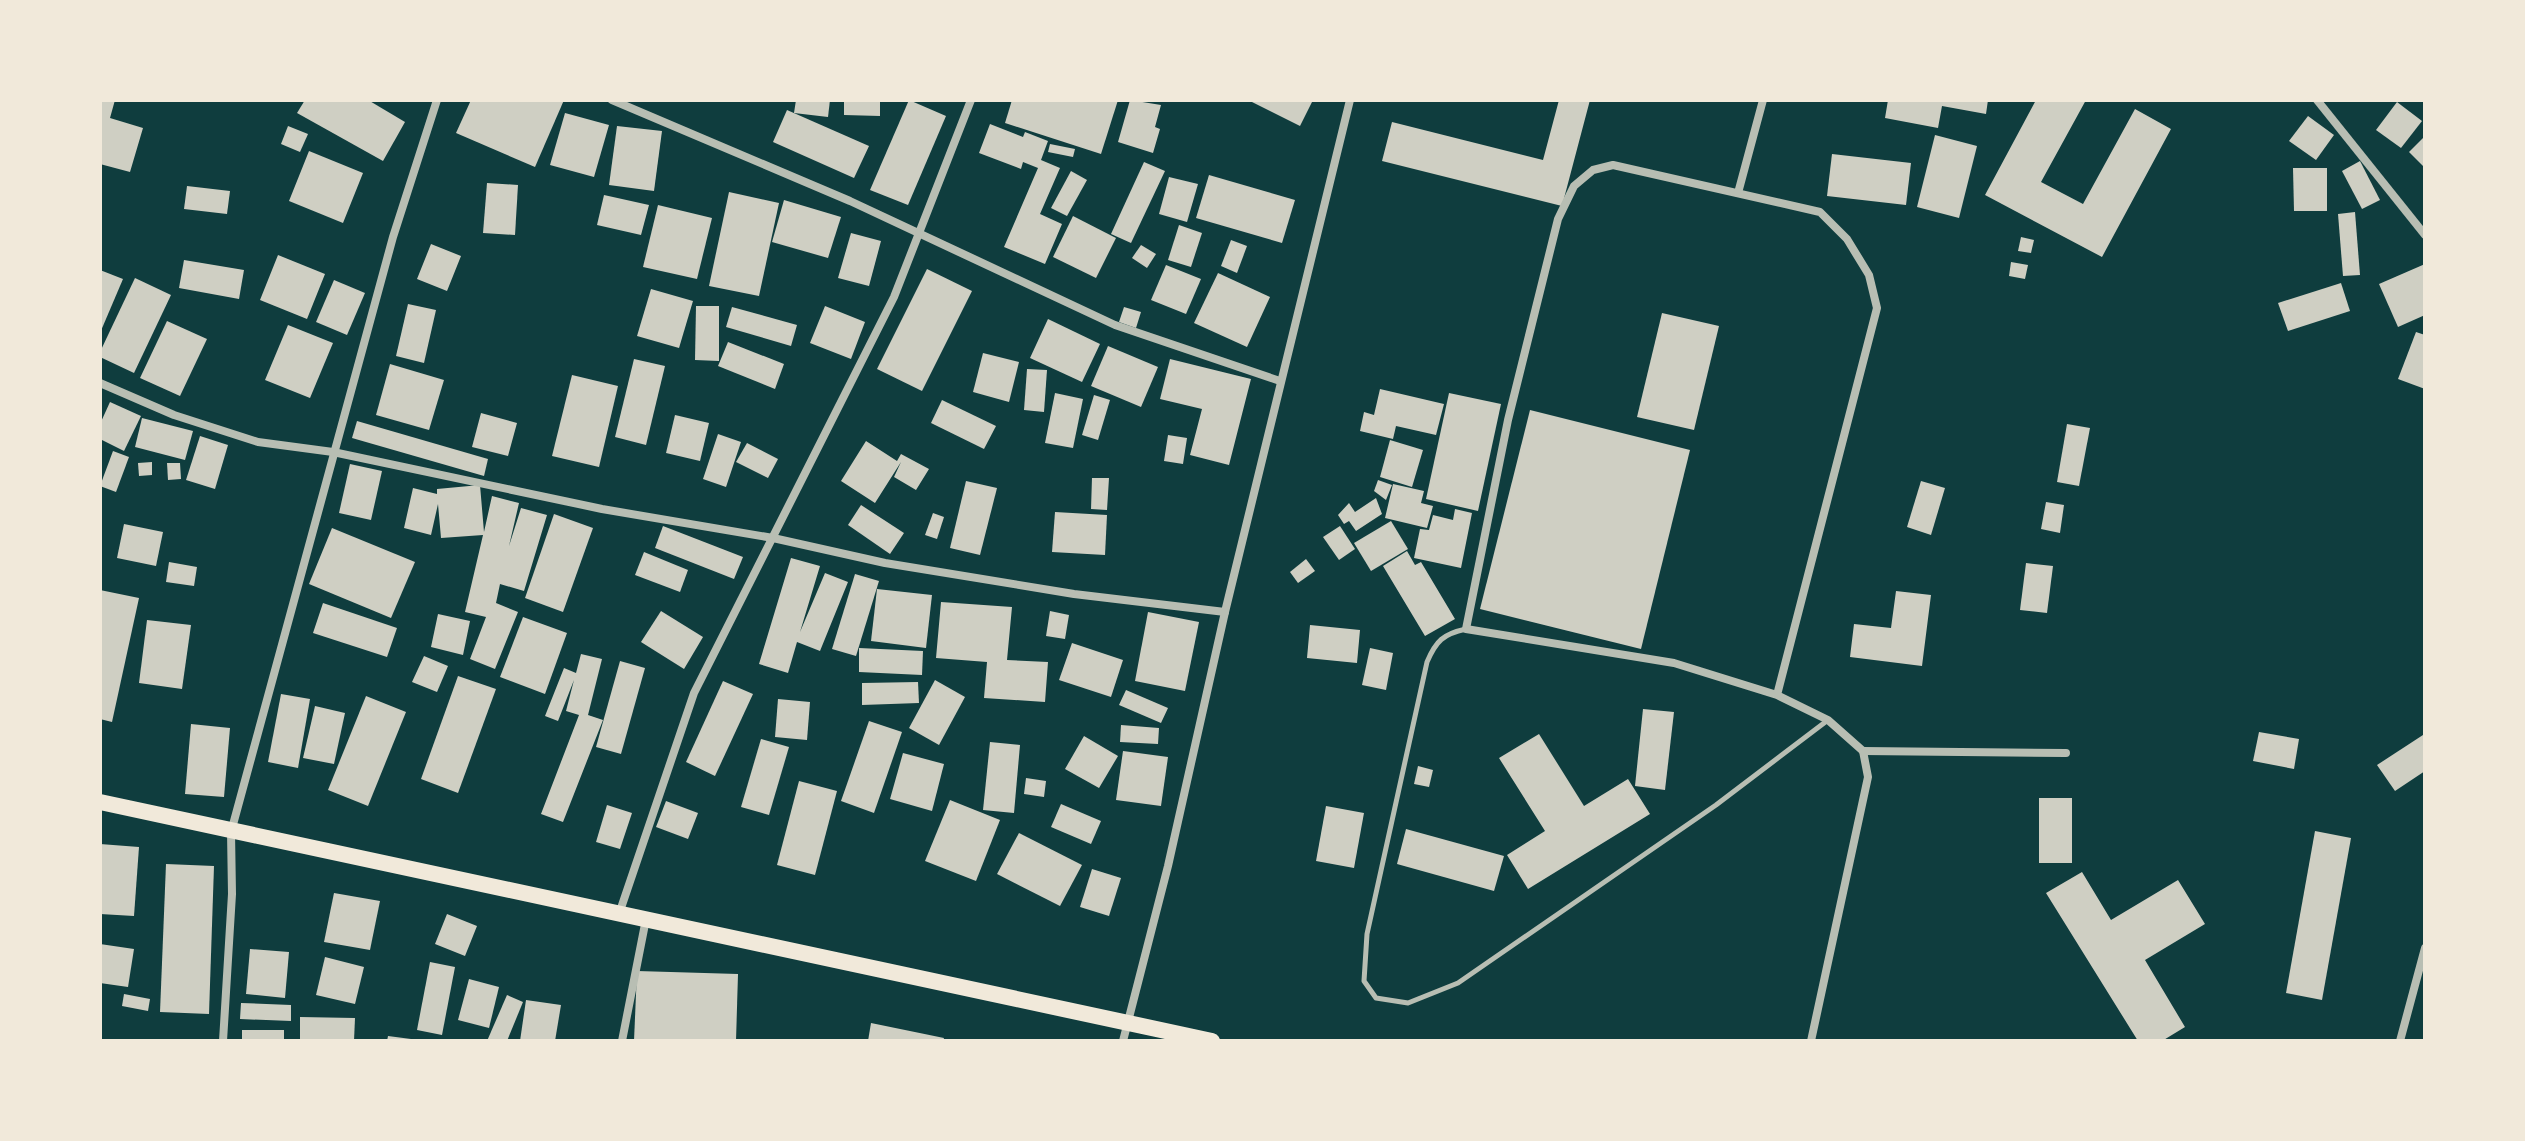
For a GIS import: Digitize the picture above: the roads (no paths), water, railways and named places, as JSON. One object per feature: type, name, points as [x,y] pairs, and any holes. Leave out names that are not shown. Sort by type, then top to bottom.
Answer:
[{"type":"highway","points":[[100,802],[1212,1041]]},
{"type":"street","points":[[223,1041],[232,894],[231,832],[393,237],[437,100]]},
{"type":"street","points":[[612,100],[919,233],[1115,325],[1280,381]]},
{"type":"street","points":[[619,914],[694,693],[894,297],[971,100]]},
{"type":"street","points":[[1123,1041],[1168,866],[1225,612],[1350,100]]},
{"type":"street","points":[[1738,193],[1763,100]]},
{"type":"street","points":[[2317,100],[2425,235]]},
{"type":"street","points":[[1777,695],[1877,308],[1869,275],[1847,239],[1820,212],[1613,165],[1593,170],[1574,186],[1558,219],[1508,420],[1466,629],[1674,663],[1777,695],[1828,720],[1863,751],[1868,777],[1811,1041]]},
{"type":"street","points":[[100,383],[174,415],[258,442],[333,452],[602,509],[773,538],[885,563],[1074,594],[1225,612]]},
{"type":"street","points":[[1863,751],[2066,753]]},
{"type":"street","points":[[622,1041],[646,919]]},
{"type":"street","points":[[2400,1041],[2425,948]]},
{"type":"lane","points":[[1466,629],[1447,633],[1436,643],[1427,662],[1367,934],[1364,981],[1376,998],[1408,1003],[1458,983],[1716,805],[1828,720]]}]
